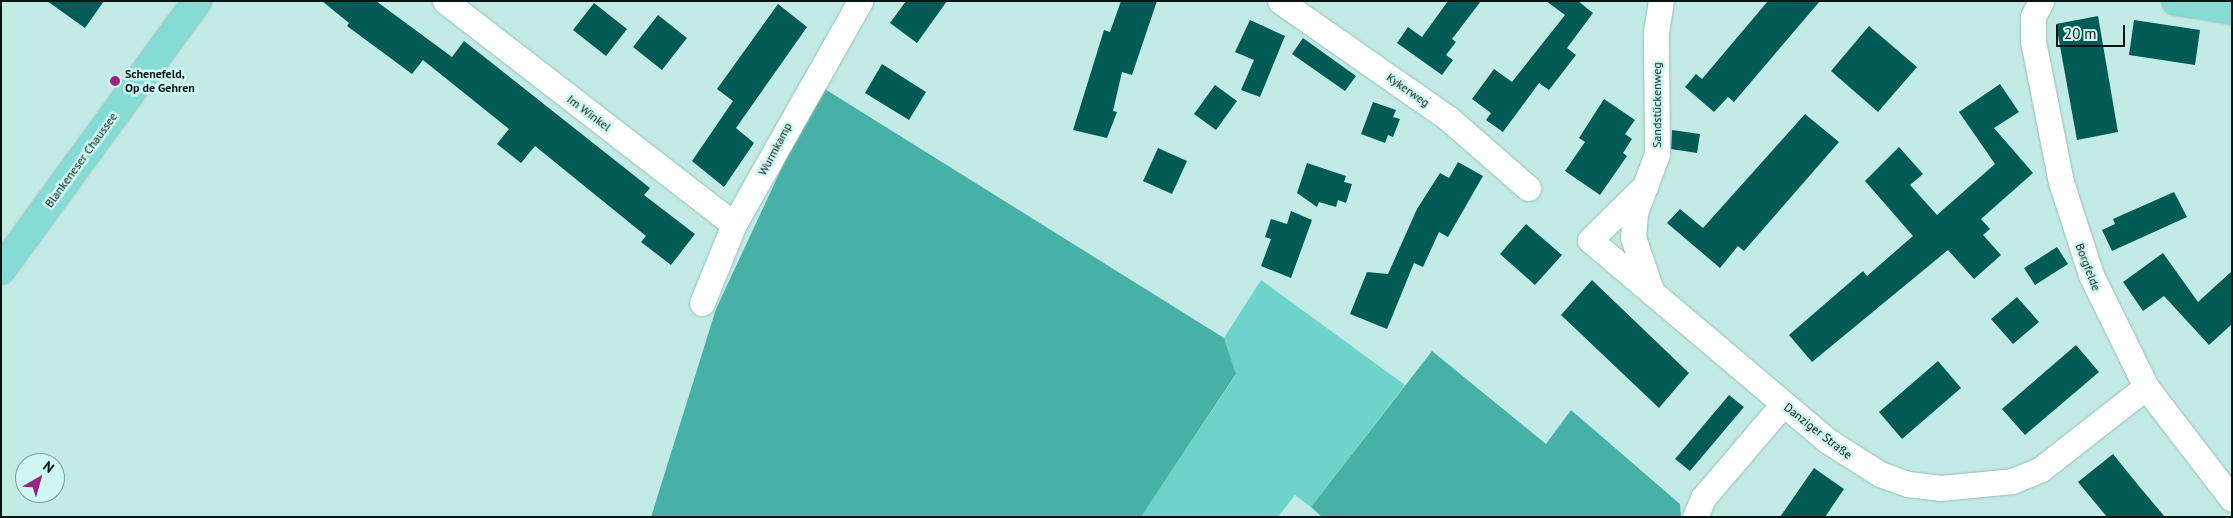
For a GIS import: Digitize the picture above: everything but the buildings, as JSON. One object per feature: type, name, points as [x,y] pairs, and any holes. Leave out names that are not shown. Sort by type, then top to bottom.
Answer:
[{"type":"main road","name":"Blankeneser Chaussee","points":[[1,270],[197,1]]},
{"type":"main road","points":[[2176,1],[2232,10]]},
{"type":"street","name":"Im Winkel","points":[[445,1],[734,224]]},
{"type":"street","name":"Wurmkamp","points":[[702,303],[734,224],[860,1]]},
{"type":"street","name":"Kykerweg","points":[[1280,1],[1449,119],[1528,188]]},
{"type":"street","name":"Sandstückenweg","points":[[1652,292],[1633,237],[1635,212],[1657,154],[1656,32],[1661,1]]},
{"type":"street","name":"Borgfelde","points":[[2041,1],[2033,17],[2032,41],[2061,182],[2091,275],[2146,387],[2232,499]]},
{"type":"street","name":"Danziger Straße","points":[[1646,185],[1617,210],[1590,240],[1828,441],[1880,474],[1908,484],[1974,487],[2012,481],[2041,469],[2146,387]]},
{"type":"street","points":[[1695,517],[1703,498],[1783,404]]},
{"type":"shaded area","points":[[820,86],[1224,338],[1236,374],[1141,517],[651,517],[716,309]]},
{"type":"shaded area","points":[[1261,280],[1405,385],[1311,507],[1295,495],[1278,517],[1141,517],[1236,375],[1224,338]]},
{"type":"shaded area","points":[[1432,351],[1546,444],[1571,410],[1680,504],[1681,517],[1322,517],[1311,507]]},
{"type":"place","name":"Schenefeld, Op de Gehren","points":[[115,81]]}]
